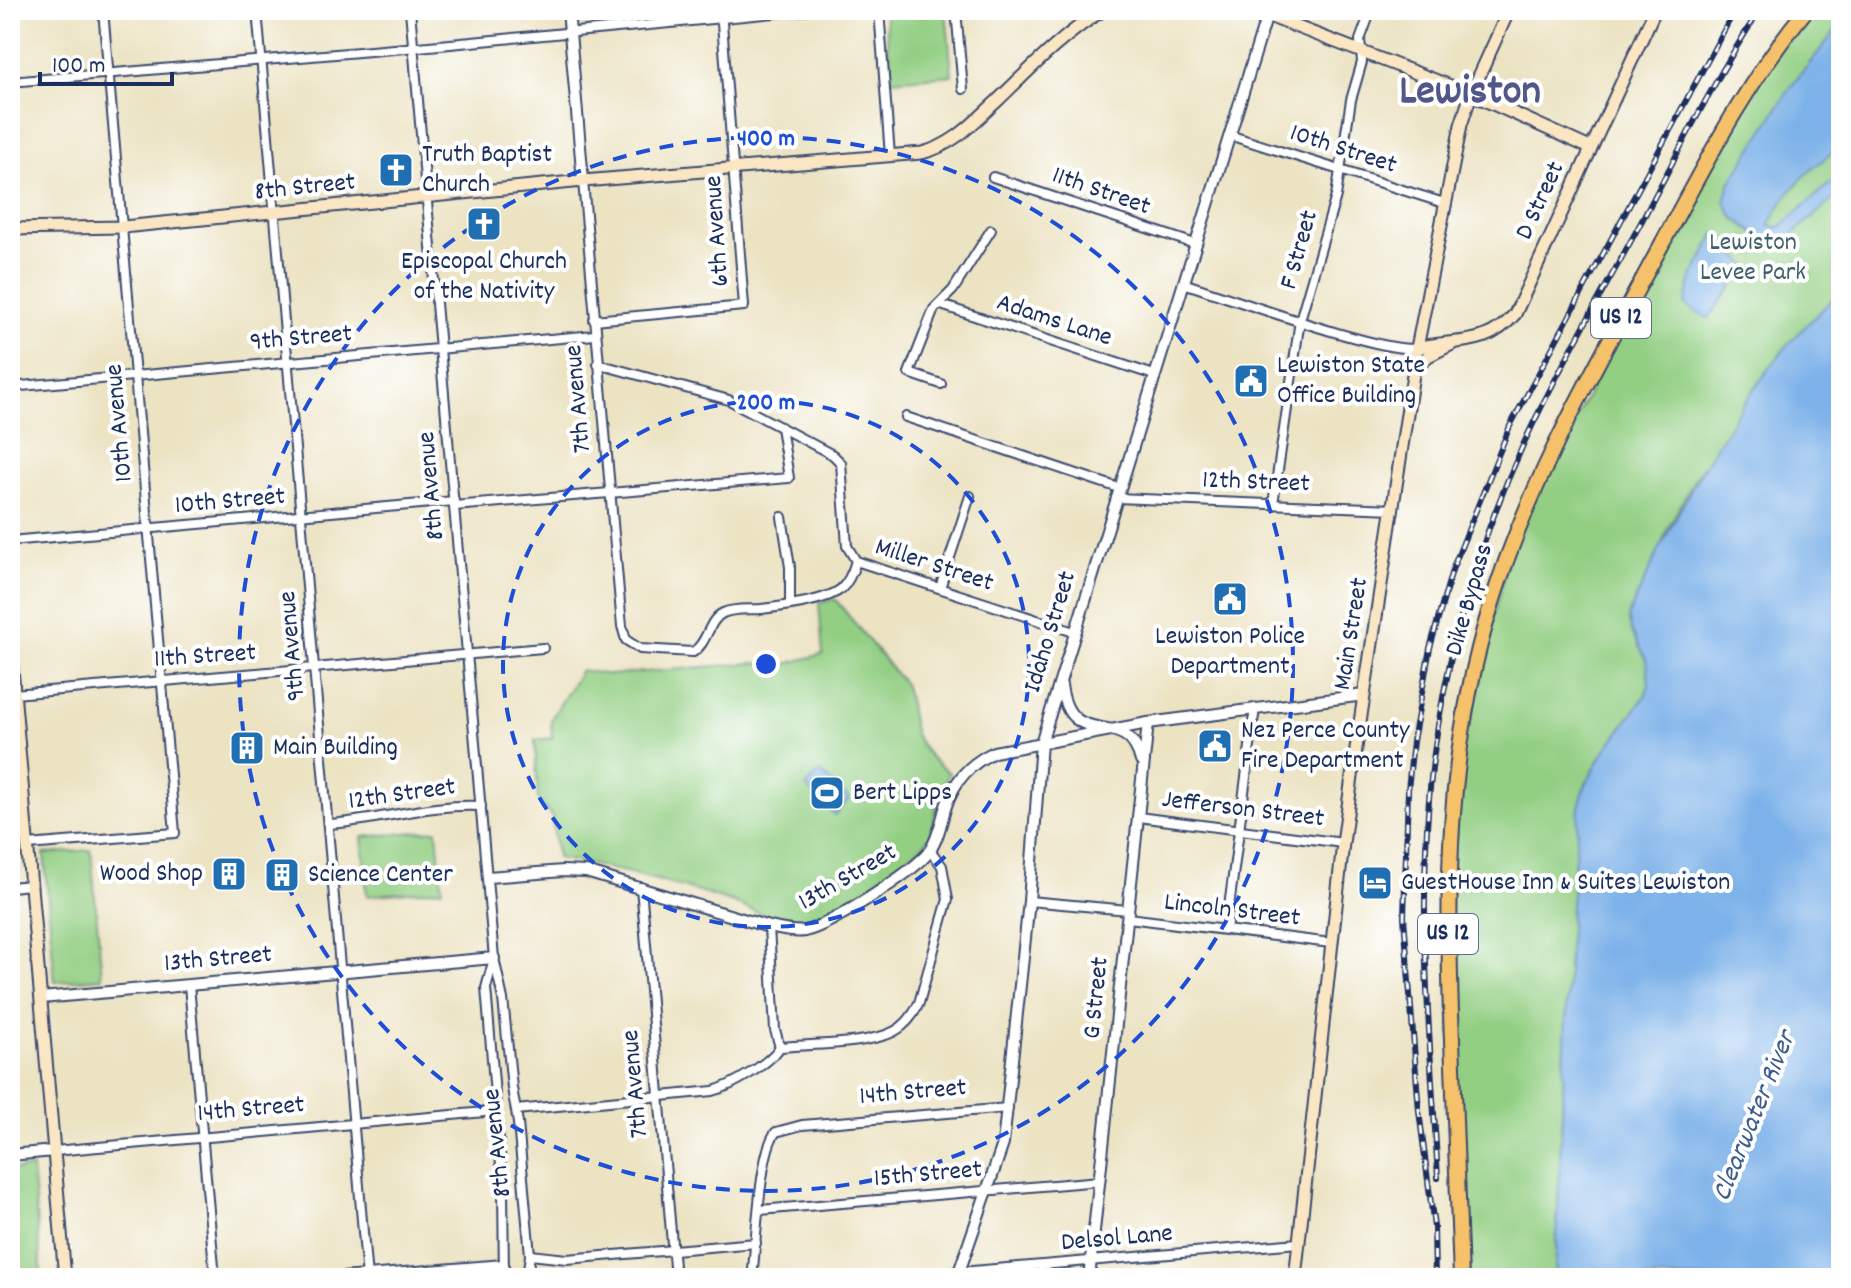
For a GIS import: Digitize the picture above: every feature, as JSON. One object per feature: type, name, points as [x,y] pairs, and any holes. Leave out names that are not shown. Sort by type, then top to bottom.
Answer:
[{"type":"highway","name":"Dike Bypass","points":[[1461,1278],[1447,926],[1449,853],[1457,761],[1482,635],[1523,514],[1574,406],[1725,128],[1770,56],[1806,10]]},
{"type":"main road","name":"8th Street","points":[[10,229],[123,227],[583,181],[922,153],[948,144],[1064,39],[1103,10]]},
{"type":"main road","points":[[1253,10],[1471,94],[1590,148]]},
{"type":"main road","name":"Main Street","points":[[1295,1278],[1343,843],[1417,348],[1460,131],[1471,94],[1509,10]]},
{"type":"main road","name":"D Street","points":[[1417,348],[1438,342],[1452,344],[1489,336],[1515,314],[1655,10]]},
{"type":"main road","points":[[1429,288],[1430,329],[1438,342]]},
{"type":"main road","points":[[1414,371],[1428,356],[1452,344]]},
{"type":"main road","points":[[10,645],[65,1278]]},
{"type":"street","name":"10th Avenue","points":[[28,845],[175,833],[103,10]]},
{"type":"street","name":"9th Avenue","points":[[257,10],[367,1276]]},
{"type":"street","name":"8th Avenue","points":[[410,10],[494,958],[503,999],[530,1255],[527,1278]]},
{"type":"street","name":"7th Avenue","points":[[568,10],[595,335],[622,626],[626,640],[640,649],[683,654],[693,652],[705,641],[718,616],[725,612],[790,604]]},
{"type":"street","points":[[10,82],[571,33],[722,14],[806,10]]},
{"type":"street","points":[[879,10],[890,156]]},
{"type":"street","points":[[956,10],[963,89]]},
{"type":"street","name":"F Street","points":[[1273,504],[1300,320],[1342,170],[1351,100],[1362,62],[1360,40],[1371,10]]},
{"type":"street","name":"6th Avenue","points":[[594,320],[744,306],[722,14]]},
{"type":"street","name":"Idaho Street","points":[[958,1275],[1003,1144],[1029,901],[1041,743],[1267,15]]},
{"type":"street","name":"10th Street","points":[[1229,135],[1444,203]]},
{"type":"street","name":"11th Street","points":[[993,177],[1195,244]]},
{"type":"street","points":[[941,384],[909,373],[934,309],[941,305],[991,230]]},
{"type":"street","points":[[1183,283],[1401,350],[1417,348]]},
{"type":"street","name":"Adams Lane","points":[[941,305],[1154,375]]},
{"type":"street","name":"9th Street","points":[[10,387],[595,335]]},
{"type":"street","name":"Miller Street","points":[[598,364],[720,397],[833,455],[841,463],[847,546],[856,561],[1074,632]]},
{"type":"street","name":"12th Street","points":[[906,417],[1118,493],[1394,509]]},
{"type":"street","name":"10th Street","points":[[10,541],[789,478],[781,427]]},
{"type":"street","points":[[940,588],[970,496]]},
{"type":"street","points":[[782,517],[790,567],[790,604],[840,589],[851,575],[856,561]]},
{"type":"street","name":"11th Street","points":[[14,694],[543,648]]},
{"type":"street","points":[[1060,679],[1063,698],[1071,716],[1091,727],[1125,733],[1134,742],[1143,768]]},
{"type":"street","name":"13th Street","points":[[488,877],[573,871],[641,887],[769,927],[794,932],[814,928],[909,871],[930,850],[951,794],[965,773],[977,761],[994,752],[1148,723],[1364,695]]},
{"type":"street","points":[[1226,930],[1255,708]]},
{"type":"street","name":"G Street","points":[[1089,1278],[1148,723]]},
{"type":"street","name":"12th Street","points":[[328,824],[404,812],[481,806]]},
{"type":"street","name":"Jefferson Street","points":[[1138,817],[1343,843]]},
{"type":"street","points":[[780,1047],[880,1037],[896,1031],[914,1013],[948,899],[942,866],[930,850]]},
{"type":"street","points":[[10,887],[31,885]]},
{"type":"street","name":"7th Avenue","points":[[641,887],[675,1278]]},
{"type":"street","name":"Lincoln Street","points":[[1029,901],[1331,943]]},
{"type":"street","points":[[516,1110],[724,1088],[776,1054],[780,1047],[775,1030],[769,927]]},
{"type":"street","name":"8th Avenue","points":[[494,958],[486,988],[503,1189],[504,1278]]},
{"type":"street","name":"13th Street","points":[[41,998],[494,958]]},
{"type":"street","points":[[189,985],[215,1278]]},
{"type":"street","name":"14th Street","points":[[760,1210],[770,1141],[776,1132],[802,1125],[1008,1108]]},
{"type":"street","name":"14th Street","points":[[10,1155],[496,1111]]},
{"type":"street","name":"15th Street","points":[[760,1210],[1100,1181]]},
{"type":"street","points":[[752,1278],[760,1210]]},
{"type":"street","points":[[530,1255],[567,1259],[756,1243]]},
{"type":"street","name":"Delsol Lane","points":[[891,1278],[958,1275],[1298,1243]]},
{"type":"street","points":[[329,1278],[504,1264]]},
{"type":"green space","points":[[946,10],[952,75],[891,80],[885,12]]},
{"type":"green space","name":"Lewiston Levee Park","points":[[1806,10],[1841,10],[1841,291],[1779,355],[1695,478],[1667,530],[1631,630],[1647,661],[1649,685],[1645,696],[1602,755],[1585,786],[1571,905],[1555,1278],[1461,1278],[1447,926],[1459,751],[1513,540],[1725,128]]},
{"type":"green space","points":[[835,599],[904,684],[917,738],[930,757],[949,773],[937,801],[931,833],[920,847],[888,874],[848,900],[798,921],[771,917],[643,876],[557,858],[552,817],[538,800],[535,740],[552,738],[551,719],[581,670],[610,675],[751,663],[785,664],[823,654],[819,603]]},
{"type":"green space","points":[[437,830],[442,889],[367,896],[362,837]]},
{"type":"green space","points":[[91,850],[102,978],[55,982],[44,854]]},
{"type":"green space","points":[[32,1168],[42,1278],[10,1278],[10,1170]]},
{"type":"water","points":[[1841,24],[1841,146],[1799,181],[1769,226],[1780,227],[1841,174],[1841,192],[1784,242],[1767,243],[1733,217],[1725,202],[1729,185],[1792,85]]},
{"type":"water","points":[[1715,234],[1748,266],[1708,318],[1685,305],[1692,278]]},
{"type":"water","name":"Clearwater River","points":[[1841,291],[1841,1278],[1555,1278],[1571,905],[1579,807],[1585,786],[1602,755],[1645,696],[1649,685],[1647,661],[1631,630],[1628,616],[1677,514],[1734,419],[1785,348]]},
{"type":"water","name":"Bert Lipps","points":[[820,772],[849,799],[835,815],[806,787]]},
{"type":"railway","points":[[1435,1278],[1434,1227],[1419,1111],[1404,917],[1408,790],[1413,741],[1430,648],[1452,570],[1510,426],[1735,10]]},
{"type":"railway","points":[[1438,1178],[1428,1021],[1425,864],[1439,719],[1466,598],[1507,481],[1537,416],[1696,118],[1760,10]]},
{"type":"place","name":"Truth Baptist Church","points":[[396,170]]},
{"type":"place","name":"Episcopal Church of the Nativity","points":[[484,224]]},
{"type":"place","name":"Lewiston State Office Building","points":[[1251,381]]},
{"type":"place","name":"Lewiston Police Department","points":[[1230,599]]},
{"type":"place","name":"Nez Perce County Fire Department","points":[[1215,746]]},
{"type":"place","name":"Main Building","points":[[247,748]]},
{"type":"place","name":"Bert Lipps","points":[[827,793]]},
{"type":"place","name":"Wood Shop","points":[[229,874]]},
{"type":"place","name":"Science Center","points":[[282,875]]},
{"type":"place","name":"GuestHouse Inn & Suites Lewiston","points":[[1375,883]]},
{"type":"district","name":"Lewiston","points":[[1470,94]]}]
